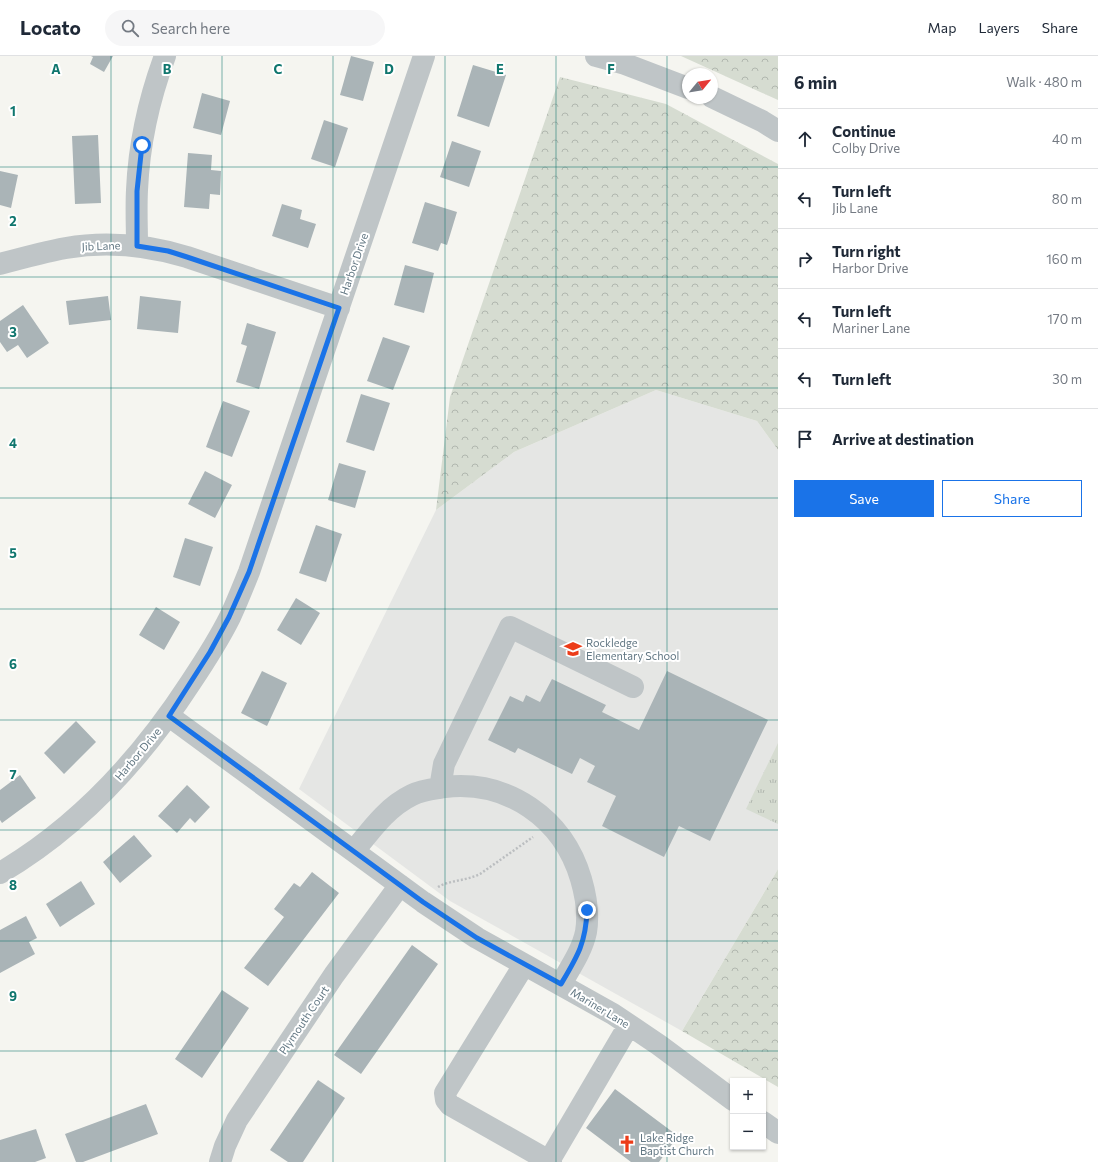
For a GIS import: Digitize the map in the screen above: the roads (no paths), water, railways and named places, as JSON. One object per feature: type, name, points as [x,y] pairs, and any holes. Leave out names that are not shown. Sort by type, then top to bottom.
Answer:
[{"type":"street","points":[[137,246],[137,191],[142,145],[148,110],[164,56]]},
{"type":"street","name":"Harbor Drive","points":[[0,873],[58,834],[88,808],[130,765],[169,716],[210,652],[229,617],[249,572],[424,56]]},
{"type":"street","points":[[596,56],[625,64],[682,86]]},
{"type":"street","points":[[718,100],[762,121],[778,131]]},
{"type":"street","name":"Jib Lane","points":[[0,264],[65,248],[98,244],[137,246],[168,251],[339,308]]},
{"type":"street","points":[[440,788],[444,764],[510,627],[633,687]]},
{"type":"street","name":"Mariner Lane","points":[[169,716],[423,902],[477,938],[613,1014],[659,1045],[730,1098]]},
{"type":"street","points":[[354,851],[377,823],[394,806],[412,795],[423,791],[465,786],[481,788],[508,795],[532,808],[550,824],[568,847],[578,869],[585,892],[587,910],[586,933],[581,948],[561,984]]},
{"type":"street","name":"Plymouth Court","points":[[220,1162],[225,1146],[237,1120],[334,975],[400,885]]},
{"type":"street","points":[[524,965],[445,1093],[446,1100],[450,1105],[550,1161],[629,1025]]},
{"type":"street","points":[[766,1124],[778,1133]]},
{"type":"place","name":"Rockledge Elementary School","points":[[573,649]]},
{"type":"place","name":"Lake Ridge Baptist Church","points":[[627,1144]]}]
